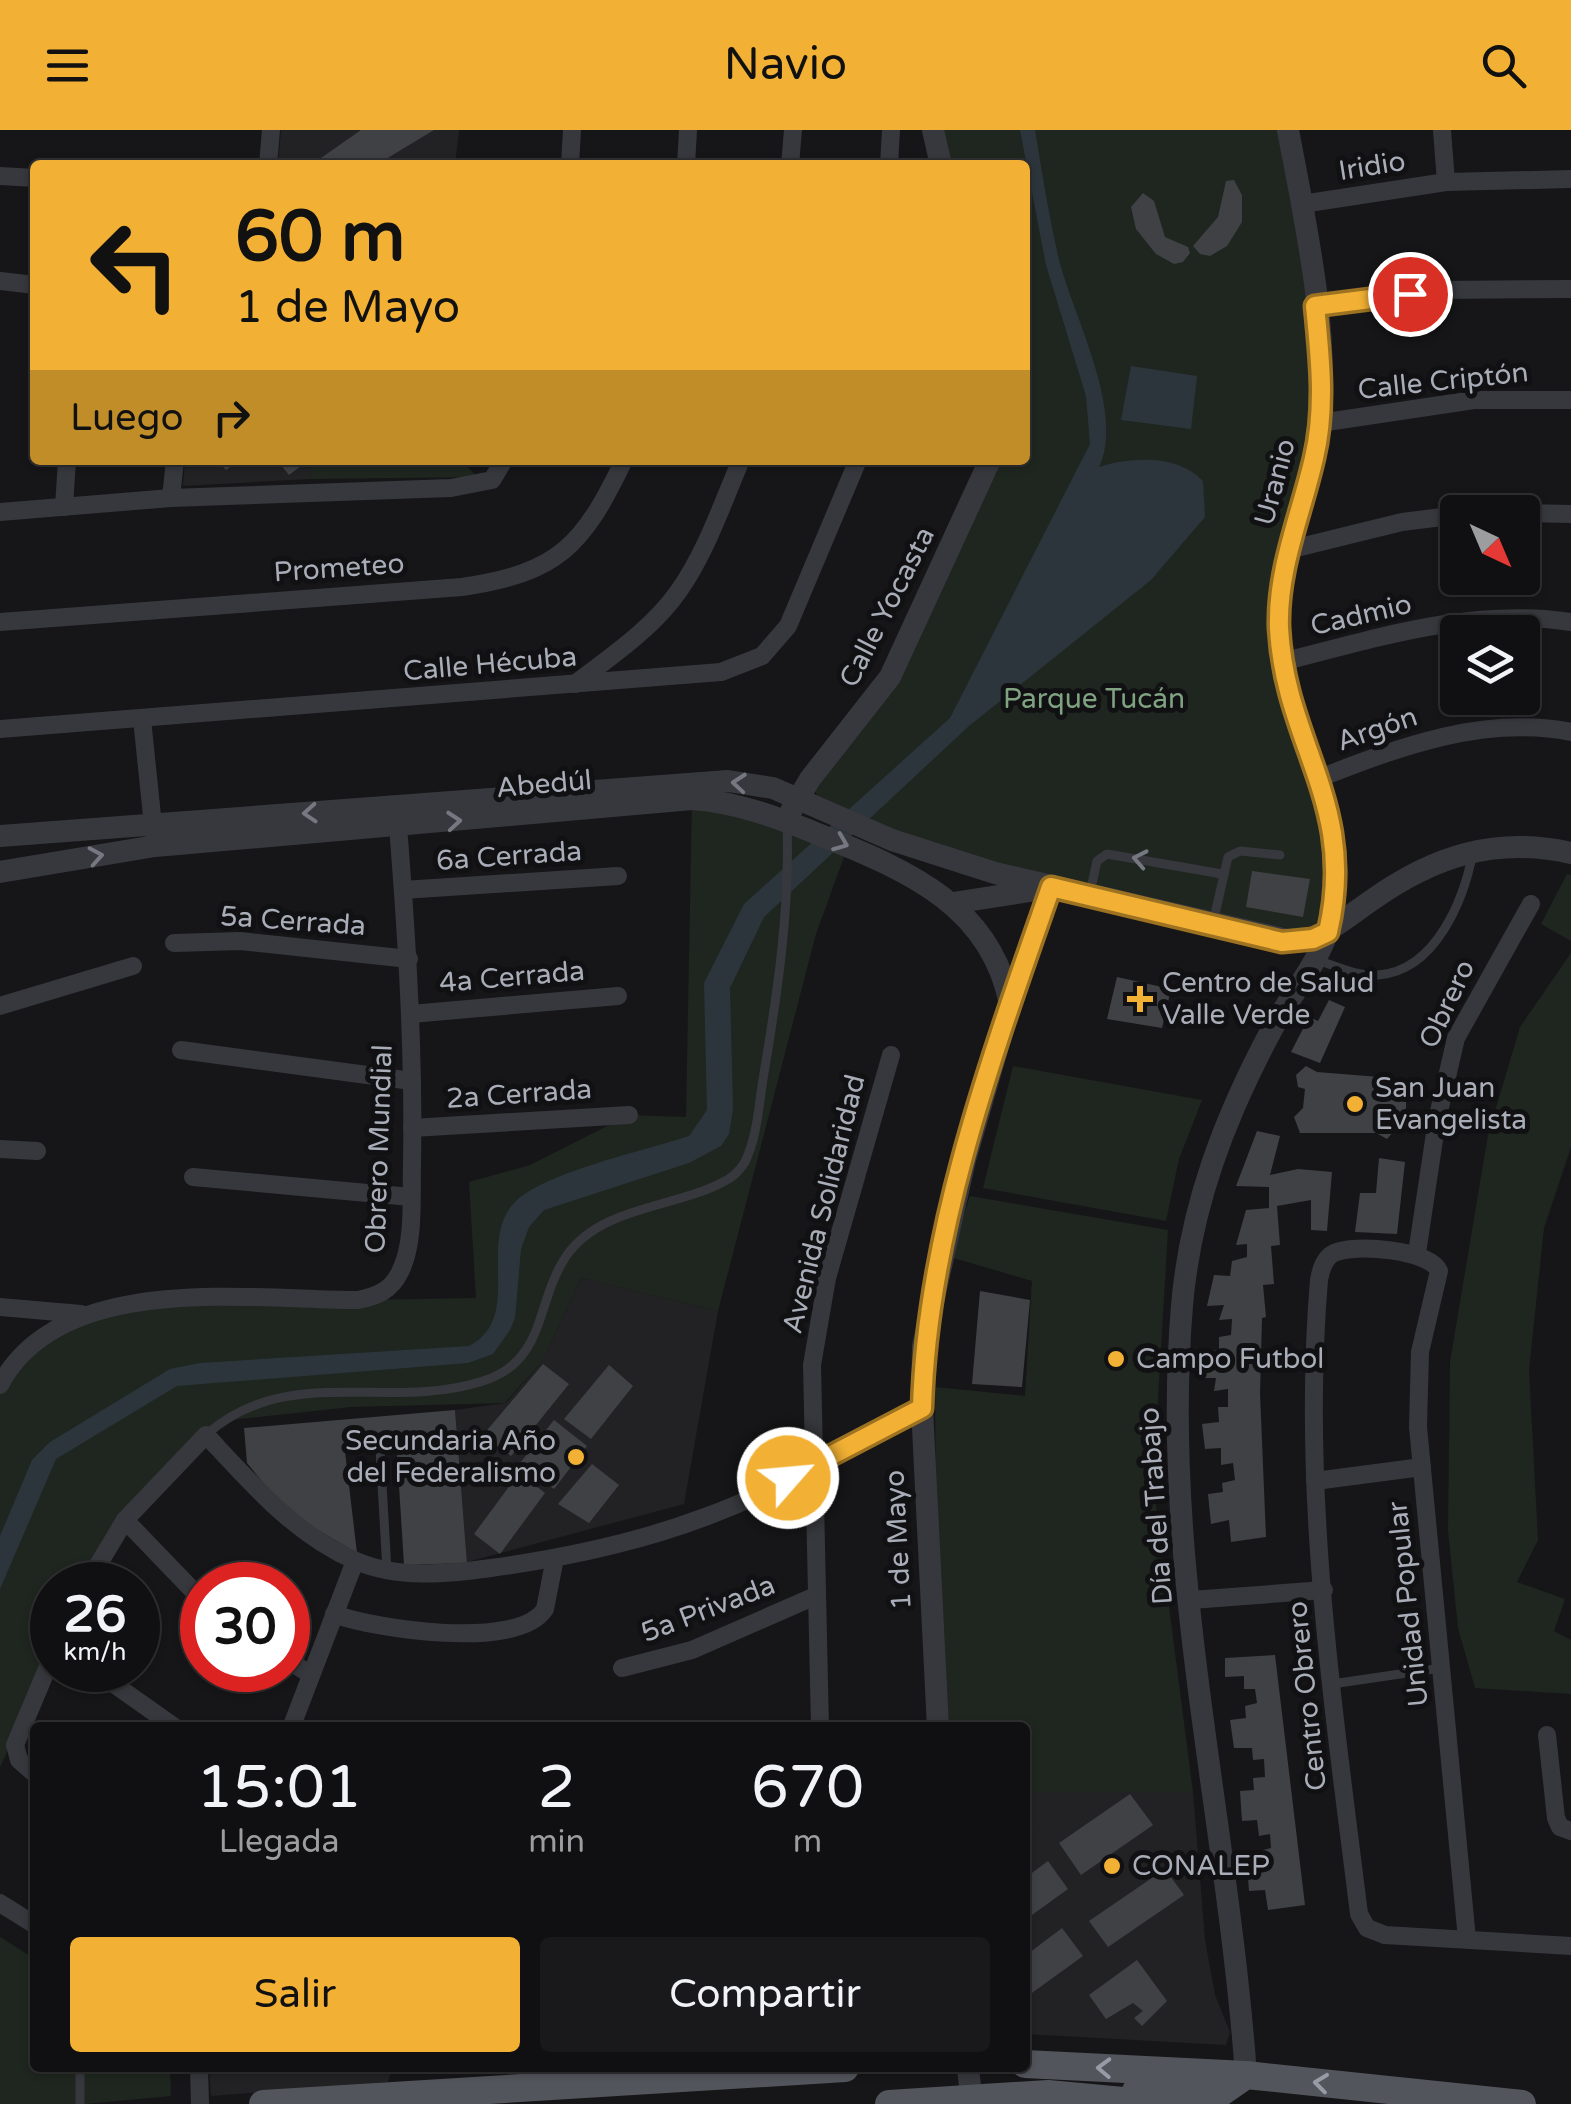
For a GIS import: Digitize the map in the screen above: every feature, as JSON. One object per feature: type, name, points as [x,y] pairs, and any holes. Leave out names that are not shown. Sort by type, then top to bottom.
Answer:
[{"type":"main road","points":[[1030,2064],[1246,2074],[1522,2104]]},
{"type":"main road","points":[[263,2104],[363,2101],[633,2075],[718,2072]]},
{"type":"main road","points":[[1101,2099],[1144,2091],[1213,2098],[1246,2074]]},
{"type":"main road","points":[[889,2104],[1101,2099],[1156,2104]]},
{"type":"street","points":[[268,160],[271,130]]},
{"type":"street","points":[[570,160],[572,130]]},
{"type":"street","points":[[686,160],[688,130]]},
{"type":"street","points":[[790,160],[793,130]]},
{"type":"street","points":[[889,160],[891,130]]},
{"type":"street","points":[[933,130],[940,160]]},
{"type":"street","name":"Uranio","points":[[1288,130],[1315,306],[1320,424],[1280,590],[1282,662],[1320,778],[1338,857],[1328,932],[1315,959]]},
{"type":"street","points":[[1442,130],[1446,182]]},
{"type":"street","points":[[0,176],[30,178]]},
{"type":"street","name":"Iridio","points":[[1302,204],[1446,182],[1571,179]]},
{"type":"street","points":[[0,280],[30,283]]},
{"type":"street","points":[[1315,306],[1437,290],[1571,289]]},
{"type":"street","name":"Calle Criptón","points":[[1320,424],[1474,400],[1571,400]]},
{"type":"street","points":[[64,507],[67,465]]},
{"type":"street","points":[[172,498],[175,465]]},
{"type":"street","points":[[0,512],[172,498],[451,488],[485,484],[499,465]]},
{"type":"street","name":"Prometeo","points":[[0,622],[462,588],[508,579],[549,564],[568,550],[598,515],[622,465]]},
{"type":"street","points":[[574,685],[642,631],[675,597],[701,553],[739,465]]},
{"type":"street","name":"Calle Hécuba","points":[[0,729],[722,672],[762,656],[788,626],[856,465]]},
{"type":"street","name":"Calle Yocasta","points":[[787,821],[797,798],[890,676],[988,465]]},
{"type":"street","points":[[1540,513],[1571,514]]},
{"type":"street","points":[[1288,550],[1440,517]]},
{"type":"street","name":"Cadmio","points":[[1282,662],[1458,622],[1504,617],[1571,622]]},
{"type":"street","points":[[142,718],[154,835]]},
{"type":"street","name":"Argón","points":[[1320,778],[1384,753],[1448,735],[1502,728],[1571,732]]},
{"type":"street","name":"Abedúl","points":[[0,872],[154,835],[728,781],[773,788],[892,840],[1051,887],[1282,942],[1313,939],[1328,932]]},
{"type":"street","name":"Abedúl","points":[[0,836],[398,826],[692,799],[717,801],[787,821],[899,868],[952,903],[992,950],[1010,1005]]},
{"type":"street","name":"Obrero Mundial","points":[[3,1375],[31,1346],[81,1314],[168,1300],[358,1300],[377,1296],[399,1276],[406,1258],[411,1197],[412,1081],[409,959],[398,826]]},
{"type":"street","points":[[1328,932],[1411,874],[1474,850],[1518,844],[1571,852]]},
{"type":"street","name":"6a Cerrada","points":[[403,890],[618,876]]},
{"type":"street","points":[[952,903],[1051,887]]},
{"type":"street","name":"1 de Mayo","points":[[938,1722],[922,1408],[930,1305],[1010,1005],[1051,887]]},
{"type":"street","name":"Obrero","points":[[1418,1253],[1445,1075],[1456,1038],[1531,904]]},
{"type":"street","name":"5a Cerrada","points":[[174,943],[240,941],[409,959]]},
{"type":"street","name":"Día del Trabajo","points":[[1246,2074],[1191,1600],[1182,1500],[1178,1367],[1192,1239],[1204,1184],[1225,1126],[1272,1029],[1315,959]]},
{"type":"street","points":[[0,1006],[133,966]]},
{"type":"street","name":"4a Cerrada","points":[[411,1014],[618,996]]},
{"type":"street","points":[[181,1050],[412,1081]]},
{"type":"street","name":"Avenida Solidaridad","points":[[820,1722],[814,1597],[812,1365],[840,1226],[891,1054]]},
{"type":"street","name":"2a Cerrada","points":[[412,1128],[629,1115]]},
{"type":"street","points":[[0,1148],[36,1151]]},
{"type":"street","points":[[193,1178],[411,1197]]},
{"type":"street","name":"Centro Obrero","points":[[1418,1253],[1346,1250],[1331,1254],[1321,1270],[1314,1347],[1315,1480],[1324,1590],[1362,1922],[1385,1934],[1571,1946]]},
{"type":"street","name":"Unidad Popular","points":[[1418,1253],[1437,1265],[1438,1278],[1420,1352],[1417,1390],[1467,1939]]},
{"type":"street","points":[[0,1307],[81,1314]]},
{"type":"street","points":[[100,1562],[125,1520],[206,1435],[286,1517],[355,1561],[387,1571],[468,1571],[555,1558],[708,1516],[922,1408]]},
{"type":"street","points":[[1315,1480],[1422,1467]]},
{"type":"street","points":[[125,1520],[180,1577]]},
{"type":"street","points":[[334,1614],[399,1631],[523,1626],[545,1609],[555,1558]]},
{"type":"street","points":[[294,1722],[355,1561]]},
{"type":"street","points":[[1191,1600],[1324,1590]]},
{"type":"street","name":"5a Privada","points":[[622,1668],[692,1650],[814,1597]]},
{"type":"street","points":[[30,1768],[16,1753],[16,1738],[36,1692]]},
{"type":"street","points":[[125,1692],[168,1722]]},
{"type":"street","points":[[1548,1734],[1556,1818],[1560,1827],[1571,1831]]},
{"type":"street","points":[[0,1902],[30,1922]]},
{"type":"street","points":[[199,2072],[200,2104]]},
{"type":"street","points":[[968,2072],[972,2100]]},
{"type":"lane","points":[[206,1435],[238,1409],[261,1400],[296,1394],[446,1388],[484,1381],[512,1367],[528,1351],[568,1254],[585,1237],[609,1222],[708,1190],[729,1179],[744,1164],[756,1121],[785,936],[787,821]]},
{"type":"lane","points":[[1315,959],[1366,975],[1386,974],[1406,964],[1454,918],[1474,850]]},
{"type":"lane","points":[[1212,925],[1222,874],[1234,853],[1280,855]]},
{"type":"lane","points":[[1089,896],[1097,861],[1107,854],[1222,874]]},
{"type":"lane","points":[[380,1449],[387,1571]]},
{"type":"lane","points":[[1332,1684],[1444,1668]]},
{"type":"lane","points":[[80,2072],[80,2104]]},
{"type":"shaded area","points":[[281,130],[459,130],[456,160],[278,160]]},
{"type":"shaded area","points":[[1020,130],[1035,130],[1059,260],[1102,393],[1105,445],[1099,467],[1139,460],[1180,466],[1203,481],[1205,517],[1151,580],[969,726],[764,917],[730,988],[733,1109],[729,1134],[721,1146],[689,1163],[544,1210],[529,1227],[521,1249],[515,1318],[493,1354],[468,1363],[177,1386],[56,1459],[0,1589],[0,1536],[32,1460],[50,1442],[170,1369],[200,1363],[469,1346],[485,1333],[494,1317],[499,1236],[516,1201],[530,1190],[573,1171],[689,1136],[707,1110],[704,983],[744,904],[950,718],[1090,444],[1086,396],[1046,265],[1030,182],[1030,160],[1026,160]]},
{"type":"shaded area","points":[[1131,366],[1197,376],[1191,429],[1121,420]]},
{"type":"shaded area","points":[[185,465],[311,465],[310,479],[183,486]]},
{"type":"shaded area","name":"Secundaria Año del Federalismo","points":[[581,1278],[718,1311],[684,1504],[467,1562],[455,1410],[506,1403],[543,1360]]},
{"type":"shaded area","name":"CONALEP","points":[[1030,1792],[1193,1792],[1205,1940],[1215,1995],[1230,2032],[1226,2045],[1030,2034]]},
{"type":"shaded area","points":[[209,2072],[391,2072],[388,2082],[211,2096]]},
{"type":"green space","name":"Parque Tucán","points":[[933,130],[1288,130],[1320,358],[1279,627],[1320,778],[1332,917],[1308,932],[995,873],[818,798],[810,779],[871,706],[988,465],[1030,465],[1030,160],[940,160]]},
{"type":"green space","points":[[311,465],[466,465],[477,477],[310,479]]},
{"type":"green space","points":[[692,799],[848,846],[816,934],[718,1311],[581,1278],[543,1360],[505,1403],[351,1407],[221,1421],[182,1457],[103,1562],[30,1562],[30,1692],[35,1692],[0,1767],[0,1385],[31,1346],[128,1304],[476,1298],[469,1182],[530,1165],[629,1115],[686,1117]]},
{"type":"green space","points":[[1567,874],[1571,875],[1571,941],[1541,924]]},
{"type":"green space","points":[[1571,953],[1571,1147],[1544,1228],[1529,1370],[1538,1540],[1517,1582],[1565,1599],[1554,1631],[1571,1640],[1571,1694],[1475,1688],[1458,1628],[1448,1531],[1450,1362],[1488,1135],[1520,1027]]},
{"type":"green space","points":[[1013,1066],[1202,1100],[1179,1159],[1166,1221],[983,1188]]},
{"type":"green space","points":[[970,1196],[1168,1230],[1153,1483],[1193,1792],[1030,1792],[1030,1722],[947,1722],[937,1661],[935,1387],[1025,1396],[1032,1281],[950,1257]]},
{"type":"green space","points":[[0,1937],[30,1956],[30,2072],[170,2072],[171,2096],[85,2104],[0,2104]]},
{"type":"building","points":[[361,130],[434,130],[384,160],[318,160]]},
{"type":"building","points":[[1234,180],[1242,195],[1242,222],[1227,246],[1210,256],[1200,254],[1193,246],[1218,217],[1226,181]]},
{"type":"building","points":[[1143,193],[1154,201],[1165,237],[1188,247],[1190,253],[1183,262],[1174,264],[1156,254],[1136,229],[1131,207]]},
{"type":"building","points":[[281,465],[302,465],[289,475]]},
{"type":"building","points":[[1252,871],[1310,879],[1303,917],[1246,907]]},
{"type":"building","points":[[1117,977],[1171,989],[1162,1028],[1107,1019]]},
{"type":"building","points":[[1329,1000],[1345,1007],[1320,1063],[1291,1052],[1309,1017],[1318,1021]]},
{"type":"building","name":"San Juan Evangelista","points":[[1306,1066],[1317,1072],[1392,1078],[1398,1086],[1394,1095],[1406,1102],[1406,1112],[1390,1122],[1394,1131],[1387,1139],[1376,1133],[1300,1133],[1294,1117],[1303,1108],[1305,1089],[1298,1087],[1296,1075]]},
{"type":"building","points":[[1257,1131],[1280,1136],[1270,1175],[1298,1169],[1332,1172],[1327,1231],[1311,1230],[1311,1200],[1277,1206],[1280,1245],[1271,1246],[1274,1284],[1263,1285],[1266,1317],[1262,1318],[1260,1393],[1266,1537],[1231,1542],[1229,1520],[1211,1524],[1208,1494],[1223,1492],[1222,1483],[1235,1480],[1233,1463],[1221,1465],[1221,1448],[1205,1449],[1202,1424],[1219,1422],[1218,1407],[1228,1407],[1228,1389],[1214,1391],[1216,1378],[1201,1378],[1202,1352],[1219,1350],[1219,1337],[1231,1335],[1232,1319],[1219,1320],[1224,1305],[1207,1306],[1214,1275],[1230,1276],[1232,1261],[1247,1257],[1247,1244],[1236,1245],[1246,1210],[1269,1208],[1269,1187],[1236,1186]]},
{"type":"building","points":[[1379,1158],[1405,1162],[1397,1234],[1355,1232],[1360,1193],[1376,1193]]},
{"type":"building","points":[[980,1291],[1030,1300],[1022,1387],[972,1384]]},
{"type":"building","points":[[543,1364],[569,1384],[511,1456],[483,1435]]},
{"type":"building","points":[[609,1365],[633,1386],[591,1439],[564,1419]]},
{"type":"building","points":[[455,1410],[467,1563],[404,1565],[396,1438],[344,1443],[357,1553],[311,1526],[273,1495],[247,1463],[244,1428]]},
{"type":"building","points":[[554,1420],[587,1446],[554,1489],[520,1463]]},
{"type":"building","points":[[592,1464],[619,1485],[589,1523],[558,1504]]},
{"type":"building","points":[[519,1473],[545,1493],[500,1554],[474,1534]]},
{"type":"building","points":[[1275,1655],[1305,1905],[1268,1910],[1265,1890],[1249,1891],[1247,1864],[1261,1861],[1259,1851],[1271,1848],[1270,1834],[1259,1836],[1257,1820],[1242,1821],[1240,1791],[1254,1790],[1253,1778],[1265,1777],[1264,1759],[1253,1760],[1252,1748],[1234,1748],[1230,1720],[1246,1718],[1245,1706],[1257,1703],[1255,1689],[1244,1689],[1244,1676],[1225,1677],[1225,1658]]},
{"type":"building","points":[[1130,1794],[1153,1825],[1081,1875],[1059,1843]]},
{"type":"building","points":[[1048,1861],[1068,1889],[1030,1916],[1030,1874]]},
{"type":"building","points":[[1165,1869],[1184,1895],[1108,1947],[1089,1921]]},
{"type":"building","points":[[1062,1928],[1083,1956],[1030,1994],[1030,1952]]},
{"type":"building","points":[[1137,1960],[1167,2001],[1142,2026],[1134,2018],[1143,2011],[1133,2003],[1106,2019],[1089,1995]]},
{"type":"place","name":"Centro de Salud Valle Verde","points":[[1140,999]]},
{"type":"place","name":"San Juan Evangelista","points":[[1355,1104]]},
{"type":"place","name":"Campo Futbol","points":[[1116,1359]]},
{"type":"place","name":"Secundaria Año del Federalismo","points":[[576,1457]]},
{"type":"place","name":"CONALEP","points":[[1112,1866]]},
{"type":"route","points":[[788,1478],[922,1408],[924,1346],[942,1250],[1010,1005],[1051,887],[1282,942],[1313,939],[1328,932],[1337,880],[1335,831],[1291,695],[1282,662],[1279,627],[1280,590],[1288,550],[1315,456],[1320,424],[1315,306],[1410,294]]}]
